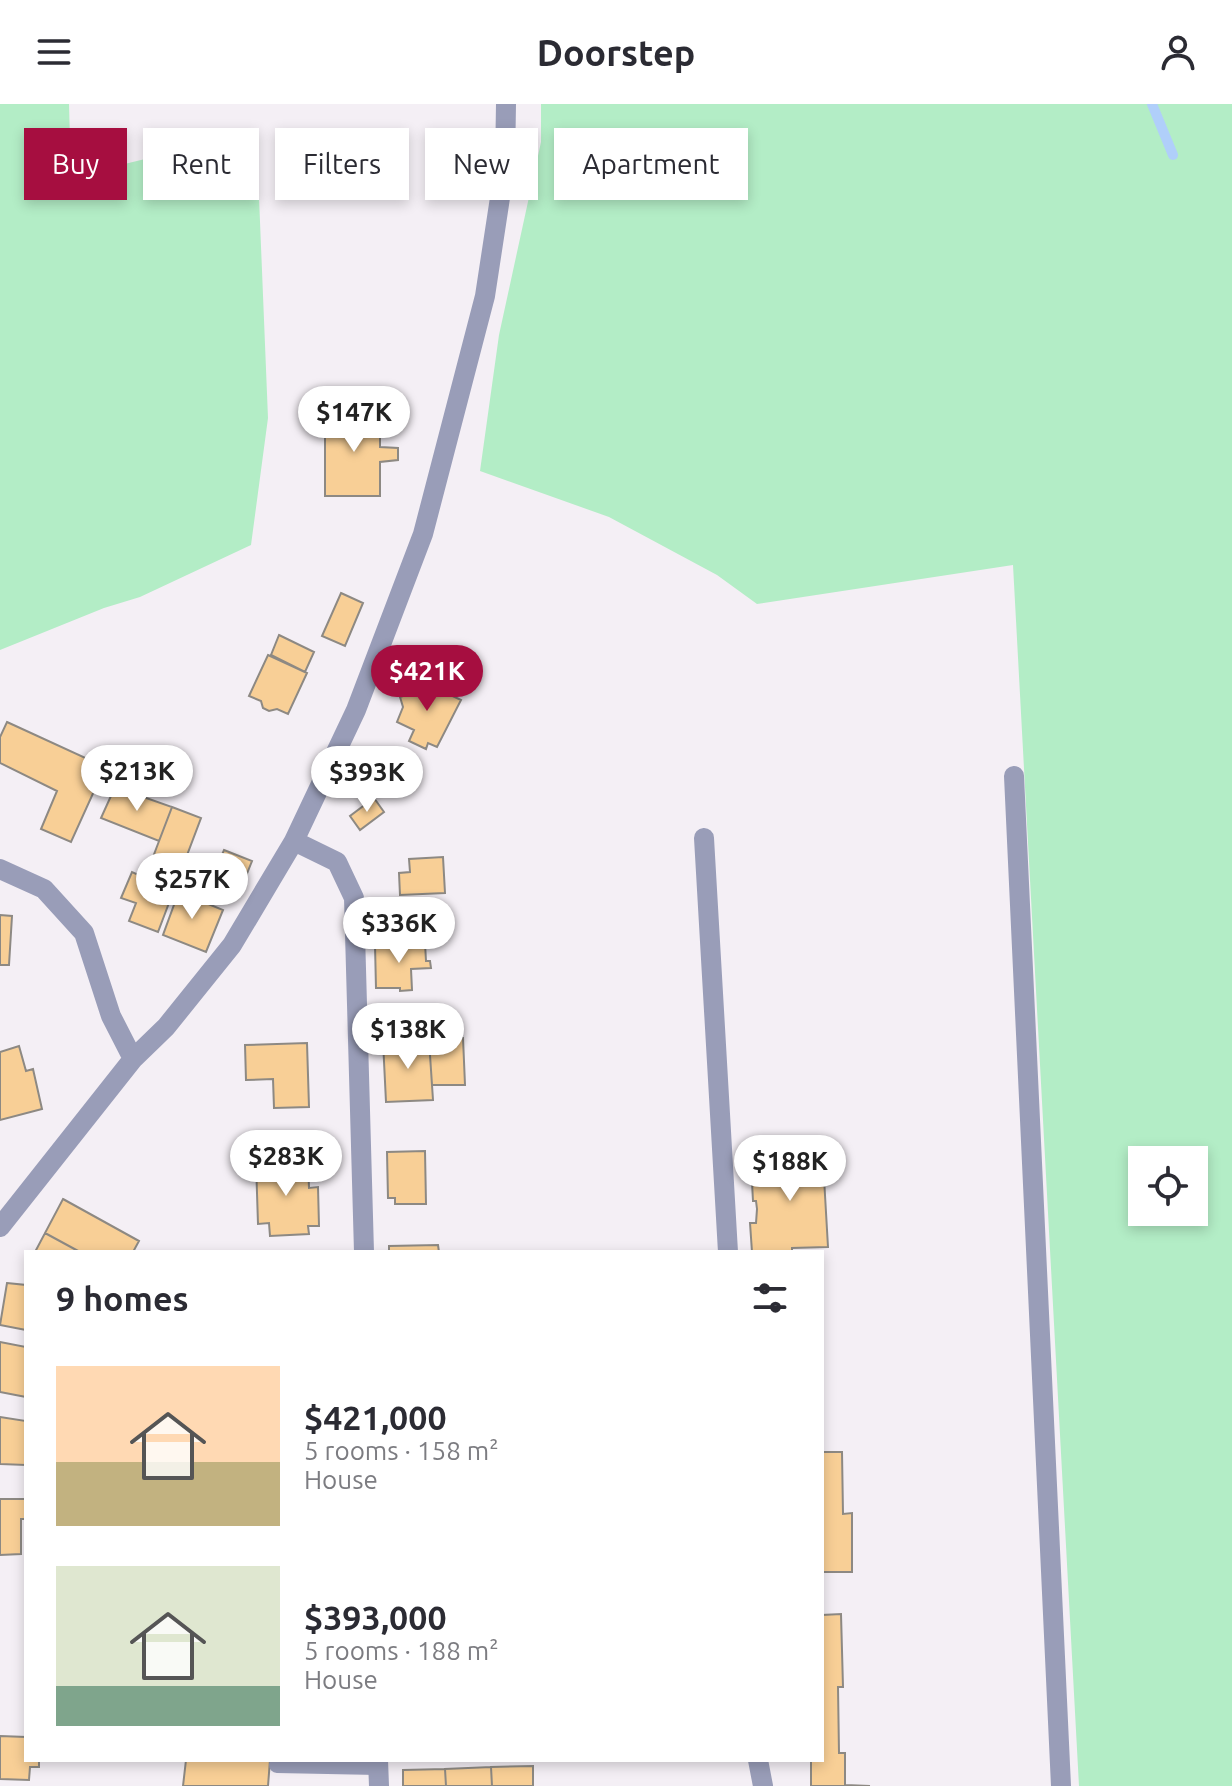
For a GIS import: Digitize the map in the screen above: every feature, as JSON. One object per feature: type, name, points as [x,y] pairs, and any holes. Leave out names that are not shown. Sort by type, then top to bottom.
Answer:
[{"type":"street","points":[[0,1227],[133,1059],[166,1027],[232,945],[294,841],[356,710],[423,534],[485,296],[505,165],[506,104]]},
{"type":"street","points":[[1014,776],[1061,1786]]},
{"type":"street","points":[[704,838],[728,1250]]},
{"type":"street","points":[[294,841],[337,862],[354,898],[364,1250]]},
{"type":"street","points":[[0,869],[44,889],[84,933],[111,1016],[133,1059]]},
{"type":"street","points":[[758,1762],[763,1786]]},
{"type":"lane","points":[[277,1765],[379,1771]]},
{"type":"green space","points":[[0,104],[69,104],[70,128],[24,128],[24,200],[127,200],[127,163],[143,160],[143,200],[259,200],[259,197],[268,418],[251,545],[140,597],[104,608],[0,650]]},
{"type":"green space","points":[[541,104],[1232,104],[1232,1786],[1079,1786],[1013,565],[757,604],[717,575],[609,517],[480,471],[499,335],[528,200],[538,200]]},
{"type":"building","points":[[325,412],[380,412],[380,447],[398,448],[398,460],[380,462],[380,496],[325,496]]},
{"type":"building","points":[[341,593],[363,603],[345,646],[322,636]]},
{"type":"building","points":[[279,635],[314,652],[305,672],[271,655]]},
{"type":"building","points":[[268,655],[307,673],[288,714],[277,709],[269,711],[263,708],[261,701],[249,696]]},
{"type":"building","points":[[413,677],[461,700],[437,747],[428,743],[426,749],[409,741],[414,730],[397,722],[403,707],[402,691],[407,690]]},
{"type":"building","points":[[7,722],[105,767],[71,842],[41,829],[57,791],[0,763],[0,737]]},
{"type":"building","points":[[133,752],[153,760],[140,796],[115,787]]},
{"type":"building","points":[[115,787],[172,807],[159,841],[101,818]]},
{"type":"building","points":[[374,798],[384,812],[360,830],[350,816]]},
{"type":"building","points":[[172,807],[201,818],[158,932],[129,921],[136,903],[121,898],[132,872],[145,878]]},
{"type":"building","points":[[224,850],[252,861],[246,876],[218,864]]},
{"type":"building","points":[[443,857],[445,893],[400,895],[399,873],[410,872],[409,859]]},
{"type":"building","points":[[182,883],[191,886],[188,893],[196,899],[223,910],[206,952],[163,935]]},
{"type":"building","points":[[0,915],[12,916],[9,965],[0,965]]},
{"type":"building","points":[[425,943],[426,961],[430,961],[431,968],[411,969],[412,990],[376,988],[375,945]]},
{"type":"building","points":[[463,1038],[465,1085],[432,1085],[429,1040]]},
{"type":"building","points":[[429,1040],[433,1100],[386,1102],[383,1041]]},
{"type":"building","points":[[307,1043],[309,1107],[274,1108],[273,1079],[246,1080],[245,1045]]},
{"type":"building","points":[[19,1046],[26,1071],[33,1069],[42,1109],[0,1120],[0,1052]]},
{"type":"building","points":[[822,1143],[828,1247],[752,1250],[750,1223],[756,1223],[757,1209],[756,1201],[753,1201],[751,1164],[796,1165],[795,1144]]},
{"type":"building","points":[[425,1151],[426,1204],[395,1204],[395,1198],[388,1198],[387,1152]]},
{"type":"building","points":[[308,1160],[309,1188],[318,1187],[319,1226],[308,1226],[309,1234],[270,1236],[269,1223],[258,1224],[256,1162]]},
{"type":"building","points":[[63,1199],[139,1241],[134,1250],[76,1250],[45,1233]]},
{"type":"building","points":[[45,1233],[76,1250],[36,1250]]},
{"type":"building","points":[[438,1245],[439,1250],[389,1250],[389,1246]]},
{"type":"building","points":[[7,1283],[24,1285],[24,1330],[0,1325]]},
{"type":"building","points":[[0,1342],[24,1347],[24,1397],[0,1392]]},
{"type":"building","points":[[0,1417],[24,1421],[24,1465],[0,1464]]},
{"type":"building","points":[[824,1452],[842,1452],[843,1514],[852,1513],[852,1572],[824,1572]]},
{"type":"building","points":[[0,1499],[24,1499],[21,1554],[0,1555]]},
{"type":"building","points":[[841,1614],[843,1687],[838,1687],[839,1753],[845,1753],[845,1785],[870,1786],[811,1786],[811,1762],[824,1762],[824,1615]]},
{"type":"building","points":[[0,1736],[24,1737],[24,1762],[39,1762],[39,1767],[30,1767],[29,1780],[0,1779]]},
{"type":"building","points":[[186,1762],[270,1762],[268,1786],[183,1786]]},
{"type":"building","points":[[533,1766],[533,1786],[492,1786],[491,1767]]},
{"type":"building","points":[[491,1767],[492,1786],[446,1786],[445,1769]]},
{"type":"building","points":[[445,1769],[446,1786],[403,1786],[403,1770]]},
{"type":"waterway","points":[[1152,104],[1173,155]]}]
